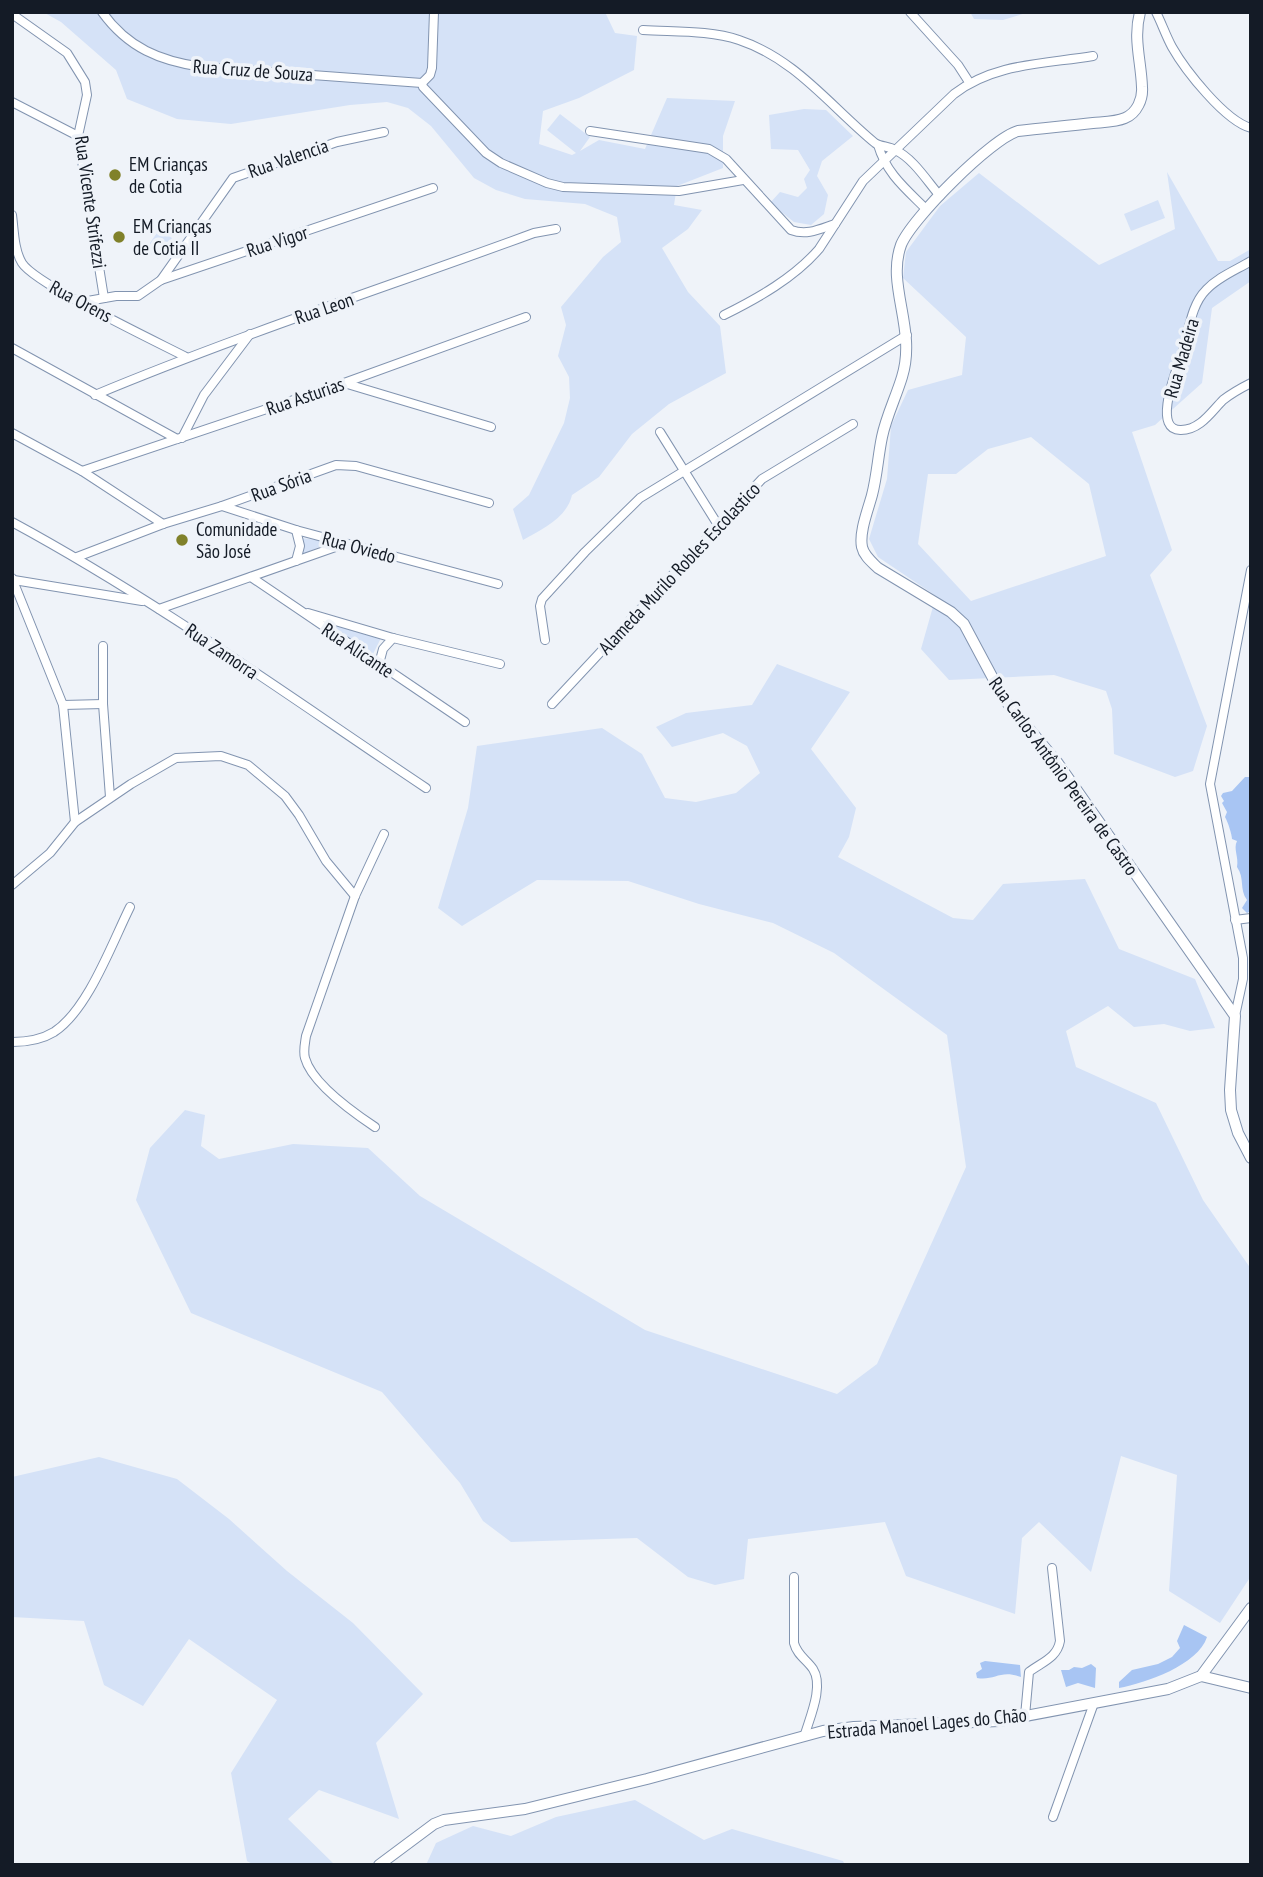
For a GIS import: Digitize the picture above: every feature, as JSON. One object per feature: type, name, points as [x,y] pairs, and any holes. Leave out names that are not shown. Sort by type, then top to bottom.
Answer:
[{"type":"street","name":"Rua Cruz de Souza","points":[[102,12],[127,39],[149,54],[173,63],[422,83]]},
{"type":"street","points":[[434,12],[432,68],[430,75],[422,83],[427,94],[486,153],[501,163],[563,187],[679,191],[743,180]]},
{"type":"street","points":[[910,12],[958,65],[969,82]]},
{"type":"street","name":"Rua Carlos Antônio Pereira de Castro","points":[[1140,12],[1135,29],[1143,90],[1141,100],[1132,113],[1126,118],[1108,121],[1010,133],[940,195],[907,233],[900,248],[897,268],[907,335],[907,357],[882,435],[862,548],[868,559],[878,568],[951,612],[964,624],[1004,699],[1057,762],[1235,1016]]},
{"type":"street","points":[[1156,12],[1172,47],[1200,85],[1231,117],[1243,126],[1251,128]]},
{"type":"street","name":"Rua Vicente Strifezzi","points":[[12,14],[57,44],[76,65],[85,82],[87,95],[78,136],[104,298]]},
{"type":"street","points":[[643,30],[737,39],[767,51],[814,86],[878,145],[895,150],[913,164],[940,195]]},
{"type":"street","points":[[724,315],[758,297],[800,268],[819,249],[856,190],[969,82],[1006,69],[1093,56]]},
{"type":"street","points":[[12,102],[78,136]]},
{"type":"street","points":[[590,131],[709,149],[726,159],[791,230],[808,233],[835,224]]},
{"type":"street","name":"Rua Valencia","points":[[161,280],[233,178],[337,142],[384,132]]},
{"type":"street","points":[[878,145],[883,162],[926,209]]},
{"type":"street","name":"Rua Vigor","points":[[82,302],[138,296],[161,280],[433,188]]},
{"type":"street","name":"Rua Orens","points":[[12,215],[17,250],[27,270],[186,357]]},
{"type":"street","name":"Rua Leon","points":[[95,394],[250,334],[534,233],[556,229]]},
{"type":"street","name":"Rua Madeira","points":[[1251,261],[1205,290],[1196,306],[1168,394],[1167,417],[1170,426],[1175,430],[1197,426],[1230,395],[1251,383]]},
{"type":"street","name":"Rua Asturias","points":[[82,471],[344,383],[526,317]]},
{"type":"street","points":[[12,348],[180,439],[204,396],[250,334]]},
{"type":"street","points":[[545,640],[540,606],[542,599],[632,504],[907,335]]},
{"type":"street","points":[[344,383],[491,427]]},
{"type":"street","name":"Alameda Murilo Robles Escolastico","points":[[552,704],[769,473],[853,424]]},
{"type":"street","points":[[660,432],[718,525]]},
{"type":"street","points":[[12,433],[82,471],[163,524]]},
{"type":"street","name":"Rua Sória","points":[[77,557],[163,524],[337,465],[356,466],[489,503]]},
{"type":"street","name":"Rua Oviedo","points":[[222,506],[345,544],[498,584]]},
{"type":"street","name":"Rua Zamorra","points":[[12,522],[77,557],[159,609],[426,788]]},
{"type":"street","points":[[296,530],[300,546],[296,561]]},
{"type":"street","points":[[159,609],[345,544]]},
{"type":"street","points":[[1251,570],[1210,784],[1242,958],[1243,979],[1235,1016],[1231,1110],[1238,1133],[1251,1158]]},
{"type":"street","name":"Rua Alicante","points":[[251,577],[465,722]]},
{"type":"street","points":[[13,579],[146,601]]},
{"type":"street","points":[[13,579],[63,705],[75,822]]},
{"type":"street","points":[[302,611],[393,638],[500,664]]},
{"type":"street","points":[[379,664],[383,649],[393,638]]},
{"type":"street","points":[[103,646],[103,704],[110,797]]},
{"type":"street","points":[[63,705],[103,704]]},
{"type":"street","points":[[12,885],[50,853],[75,822],[110,797],[176,758],[221,756],[248,765],[285,796],[326,861],[355,896]]},
{"type":"street","points":[[375,1128],[328,1091],[309,1067],[304,1049],[306,1036],[355,896],[384,834]]},
{"type":"street","points":[[12,1042],[41,1039],[53,1033],[72,1016],[87,994],[130,907]]},
{"type":"street","points":[[1235,920],[1251,918]]},
{"type":"street","points":[[1024,1716],[1030,1672],[1055,1655],[1059,1649],[1052,1568]]},
{"type":"street","points":[[794,1577],[794,1643],[799,1654],[815,1671],[817,1678],[805,1734]]},
{"type":"street","points":[[1251,1608],[1200,1676],[1251,1688]]},
{"type":"street","name":"Estrada Manoel Lages do Chão","points":[[379,1865],[444,1820],[525,1809],[647,1779],[805,1734],[854,1727],[999,1721],[1168,1689],[1200,1676]]},
{"type":"street","points":[[1053,1817],[1094,1703]]},
{"type":"shaded area","points":[[43,12],[605,12],[615,33],[637,36],[634,70],[579,98],[543,111],[539,144],[572,155],[576,153],[547,130],[560,114],[590,137],[580,151],[599,140],[645,149],[667,98],[735,101],[723,136],[723,168],[677,186],[674,205],[702,210],[688,229],[662,248],[688,292],[720,326],[726,373],[669,404],[632,434],[599,477],[572,495],[559,516],[523,540],[513,509],[529,495],[564,423],[570,398],[569,377],[558,356],[566,325],[561,307],[603,257],[621,242],[617,217],[585,204],[525,199],[496,190],[474,178],[431,126],[408,108],[387,102],[350,105],[231,124],[177,119],[127,99],[116,70],[61,22]]},
{"type":"shaded area","points":[[970,12],[1029,12],[1003,20],[974,19]]},
{"type":"shaded area","points":[[804,109],[826,110],[853,136],[822,161],[817,176],[828,195],[824,214],[811,225],[794,222],[770,203],[780,192],[798,197],[807,188],[804,179],[810,170],[798,150],[771,149],[769,115]]},
{"type":"shaded area","points":[[1167,172],[1218,261],[1230,261],[1251,249],[1251,281],[1212,308],[1202,383],[1155,425],[1132,432],[1172,550],[1150,575],[1207,726],[1193,771],[1175,777],[1114,754],[1112,709],[1106,691],[1054,675],[949,680],[921,649],[936,596],[878,557],[869,539],[887,479],[891,426],[908,390],[962,375],[966,337],[903,278],[906,252],[940,206],[979,173],[1099,265],[1175,229]],"holes":[[[1031,437],[1089,484],[1106,556],[971,601],[918,544],[928,474],[956,474],[988,449]]]},
{"type":"shaded area","points":[[1158,200],[1165,218],[1131,231],[1124,214]]},
{"type":"shaded area","points":[[159,230],[172,238],[158,259],[145,250]]},
{"type":"shaded area","points":[[302,538],[331,542],[303,554]]},
{"type":"shaded area","points":[[325,623],[381,638],[373,654]]},
{"type":"shaded area","points":[[777,664],[850,692],[811,749],[856,808],[849,837],[838,857],[953,918],[973,920],[1003,884],[1085,879],[1119,949],[1195,979],[1215,1028],[1190,1031],[1164,1024],[1134,1027],[1108,1006],[1066,1031],[1076,1067],[1156,1103],[1203,1200],[1251,1269],[1251,1576],[1220,1623],[1169,1591],[1177,1475],[1121,1456],[1091,1572],[1039,1522],[1022,1538],[1015,1614],[906,1576],[885,1522],[748,1539],[744,1579],[715,1585],[688,1577],[637,1538],[511,1542],[483,1521],[460,1483],[382,1392],[191,1313],[136,1200],[150,1148],[185,1110],[205,1115],[201,1146],[219,1159],[293,1144],[368,1148],[420,1196],[645,1330],[837,1394],[877,1364],[966,1167],[947,1035],[834,953],[773,923],[699,904],[628,881],[537,880],[462,926],[438,908],[468,808],[477,746],[602,728],[642,754],[665,798],[696,802],[736,793],[760,773],[747,746],[723,733],[672,747],[656,727],[686,713],[752,705]]},
{"type":"shaded area","points":[[99,1457],[177,1479],[353,1623],[423,1694],[376,1743],[399,1819],[319,1790],[288,1819],[335,1865],[254,1865],[247,1861],[231,1773],[277,1700],[189,1639],[143,1706],[104,1685],[84,1621],[12,1617],[12,1477]]},
{"type":"shaded area","points":[[635,1800],[704,1840],[732,1829],[843,1861],[845,1865],[426,1865],[436,1843],[473,1826],[511,1836],[556,1817]]},
{"type":"water","points":[[1245,777],[1251,777],[1251,911],[1247,913],[1242,908],[1247,900],[1237,867],[1237,841],[1232,839],[1221,796],[1232,791]]},
{"type":"water","points":[[1184,1625],[1207,1637],[1193,1656],[1170,1671],[1119,1688],[1119,1682],[1132,1670],[1158,1664],[1172,1657],[1180,1648],[1177,1641]]},
{"type":"water","points":[[985,1661],[1020,1665],[1021,1677],[1008,1674],[977,1678],[976,1673],[982,1669],[980,1663]]},
{"type":"water","points":[[1091,1664],[1096,1668],[1095,1688],[1078,1683],[1066,1687],[1061,1670],[1082,1668]]},
{"type":"place","name":"EM Crianças de Cotia","points":[[115,175]]},
{"type":"place","name":"EM Crianças de Cotia II","points":[[119,237]]},
{"type":"place","name":"Comunidade São José","points":[[182,540]]}]
